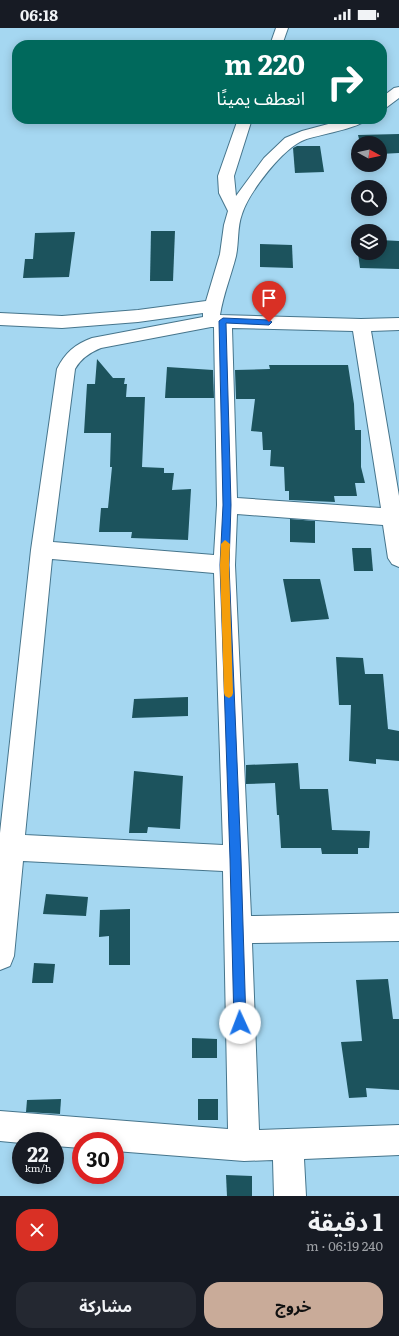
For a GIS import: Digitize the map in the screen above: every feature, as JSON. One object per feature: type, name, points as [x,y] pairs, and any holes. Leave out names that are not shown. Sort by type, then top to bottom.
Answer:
[{"type":"street","points":[[278,40],[282,28]]},
{"type":"street","points":[[387,100],[399,91]]},
{"type":"street","points":[[235,210],[227,193],[226,176],[243,124]]},
{"type":"street","points":[[244,1146],[236,930],[236,859],[224,565],[227,505],[215,316],[235,210],[269,161],[289,141],[304,135],[346,124]]},
{"type":"street","points":[[0,319],[62,322],[138,316],[215,316],[362,325],[399,324]]},
{"type":"street","points":[[0,956],[42,550],[66,369],[69,362],[81,350],[98,342],[215,316]]},
{"type":"street","points":[[362,325],[396,518],[399,558]]},
{"type":"street","points":[[227,505],[396,518]]},
{"type":"street","points":[[42,550],[224,565]]},
{"type":"street","points":[[11,847],[236,859]]},
{"type":"street","points":[[236,930],[399,926]]},
{"type":"street","points":[[0,1126],[244,1146],[399,1140]]},
{"type":"street","points":[[288,1145],[290,1196]]},
{"type":"building","points":[[399,134],[399,153],[387,154],[387,136],[358,135]]},
{"type":"building","points":[[297,146],[320,146],[324,172],[295,173],[293,148]]},
{"type":"building","points":[[151,231],[175,231],[173,281],[150,281]]},
{"type":"building","points":[[75,232],[69,277],[23,278],[25,259],[33,259],[35,233]]},
{"type":"building","points":[[387,240],[399,241],[399,269],[360,268],[359,260],[387,260]]},
{"type":"building","points":[[260,244],[292,245],[293,268],[260,267]]},
{"type":"building","points":[[97,359],[113,378],[125,378],[124,384],[127,384],[126,397],[145,397],[142,467],[164,468],[164,473],[174,473],[172,490],[191,489],[188,540],[131,538],[132,532],[99,532],[101,508],[108,508],[112,467],[110,467],[111,433],[84,433],[87,384],[95,384]]},
{"type":"building","points":[[269,365],[348,365],[354,404],[355,430],[361,430],[361,467],[365,483],[355,483],[357,496],[334,496],[335,502],[289,500],[289,491],[285,491],[284,467],[270,466],[271,450],[263,450],[262,432],[251,431],[255,399],[236,399],[235,370],[270,369]]},
{"type":"building","points":[[167,367],[213,370],[214,398],[165,398]]},
{"type":"building","points":[[290,519],[315,521],[315,543],[290,542]]},
{"type":"building","points":[[352,548],[371,548],[373,571],[354,571]]},
{"type":"building","points":[[283,579],[320,579],[329,619],[291,622]]},
{"type":"building","points":[[336,657],[363,658],[365,674],[383,674],[388,729],[399,731],[399,761],[376,759],[376,764],[349,761],[351,705],[339,705]]},
{"type":"building","points":[[188,697],[188,716],[132,718],[134,699]]},
{"type":"building","points":[[298,763],[300,789],[328,789],[332,830],[370,831],[369,848],[358,848],[358,854],[322,854],[321,848],[281,848],[275,783],[246,784],[246,765]]},
{"type":"building","points":[[134,771],[183,776],[180,829],[148,827],[147,833],[129,833]]},
{"type":"building","points":[[46,894],[88,897],[86,916],[43,914]]},
{"type":"building","points":[[130,909],[130,965],[109,965],[109,936],[99,937],[100,910]]},
{"type":"building","points":[[34,963],[55,964],[53,983],[32,983]]},
{"type":"building","points":[[388,979],[393,1019],[399,1019],[399,1090],[366,1088],[367,1097],[349,1098],[341,1042],[362,1041],[356,980]]},
{"type":"building","points":[[192,1038],[217,1039],[217,1058],[192,1058]]},
{"type":"building","points":[[61,1099],[60,1114],[26,1112],[27,1100]]},
{"type":"building","points":[[198,1099],[218,1099],[218,1120],[198,1120]]},
{"type":"building","points":[[226,1175],[252,1176],[252,1196],[227,1196]]},
{"type":"slow traffic","points":[[225,544],[224,565],[229,693]]},
{"type":"route","points":[[240,1023],[236,930],[236,859],[230,750],[224,565],[227,505],[223,321],[269,322]]}]
